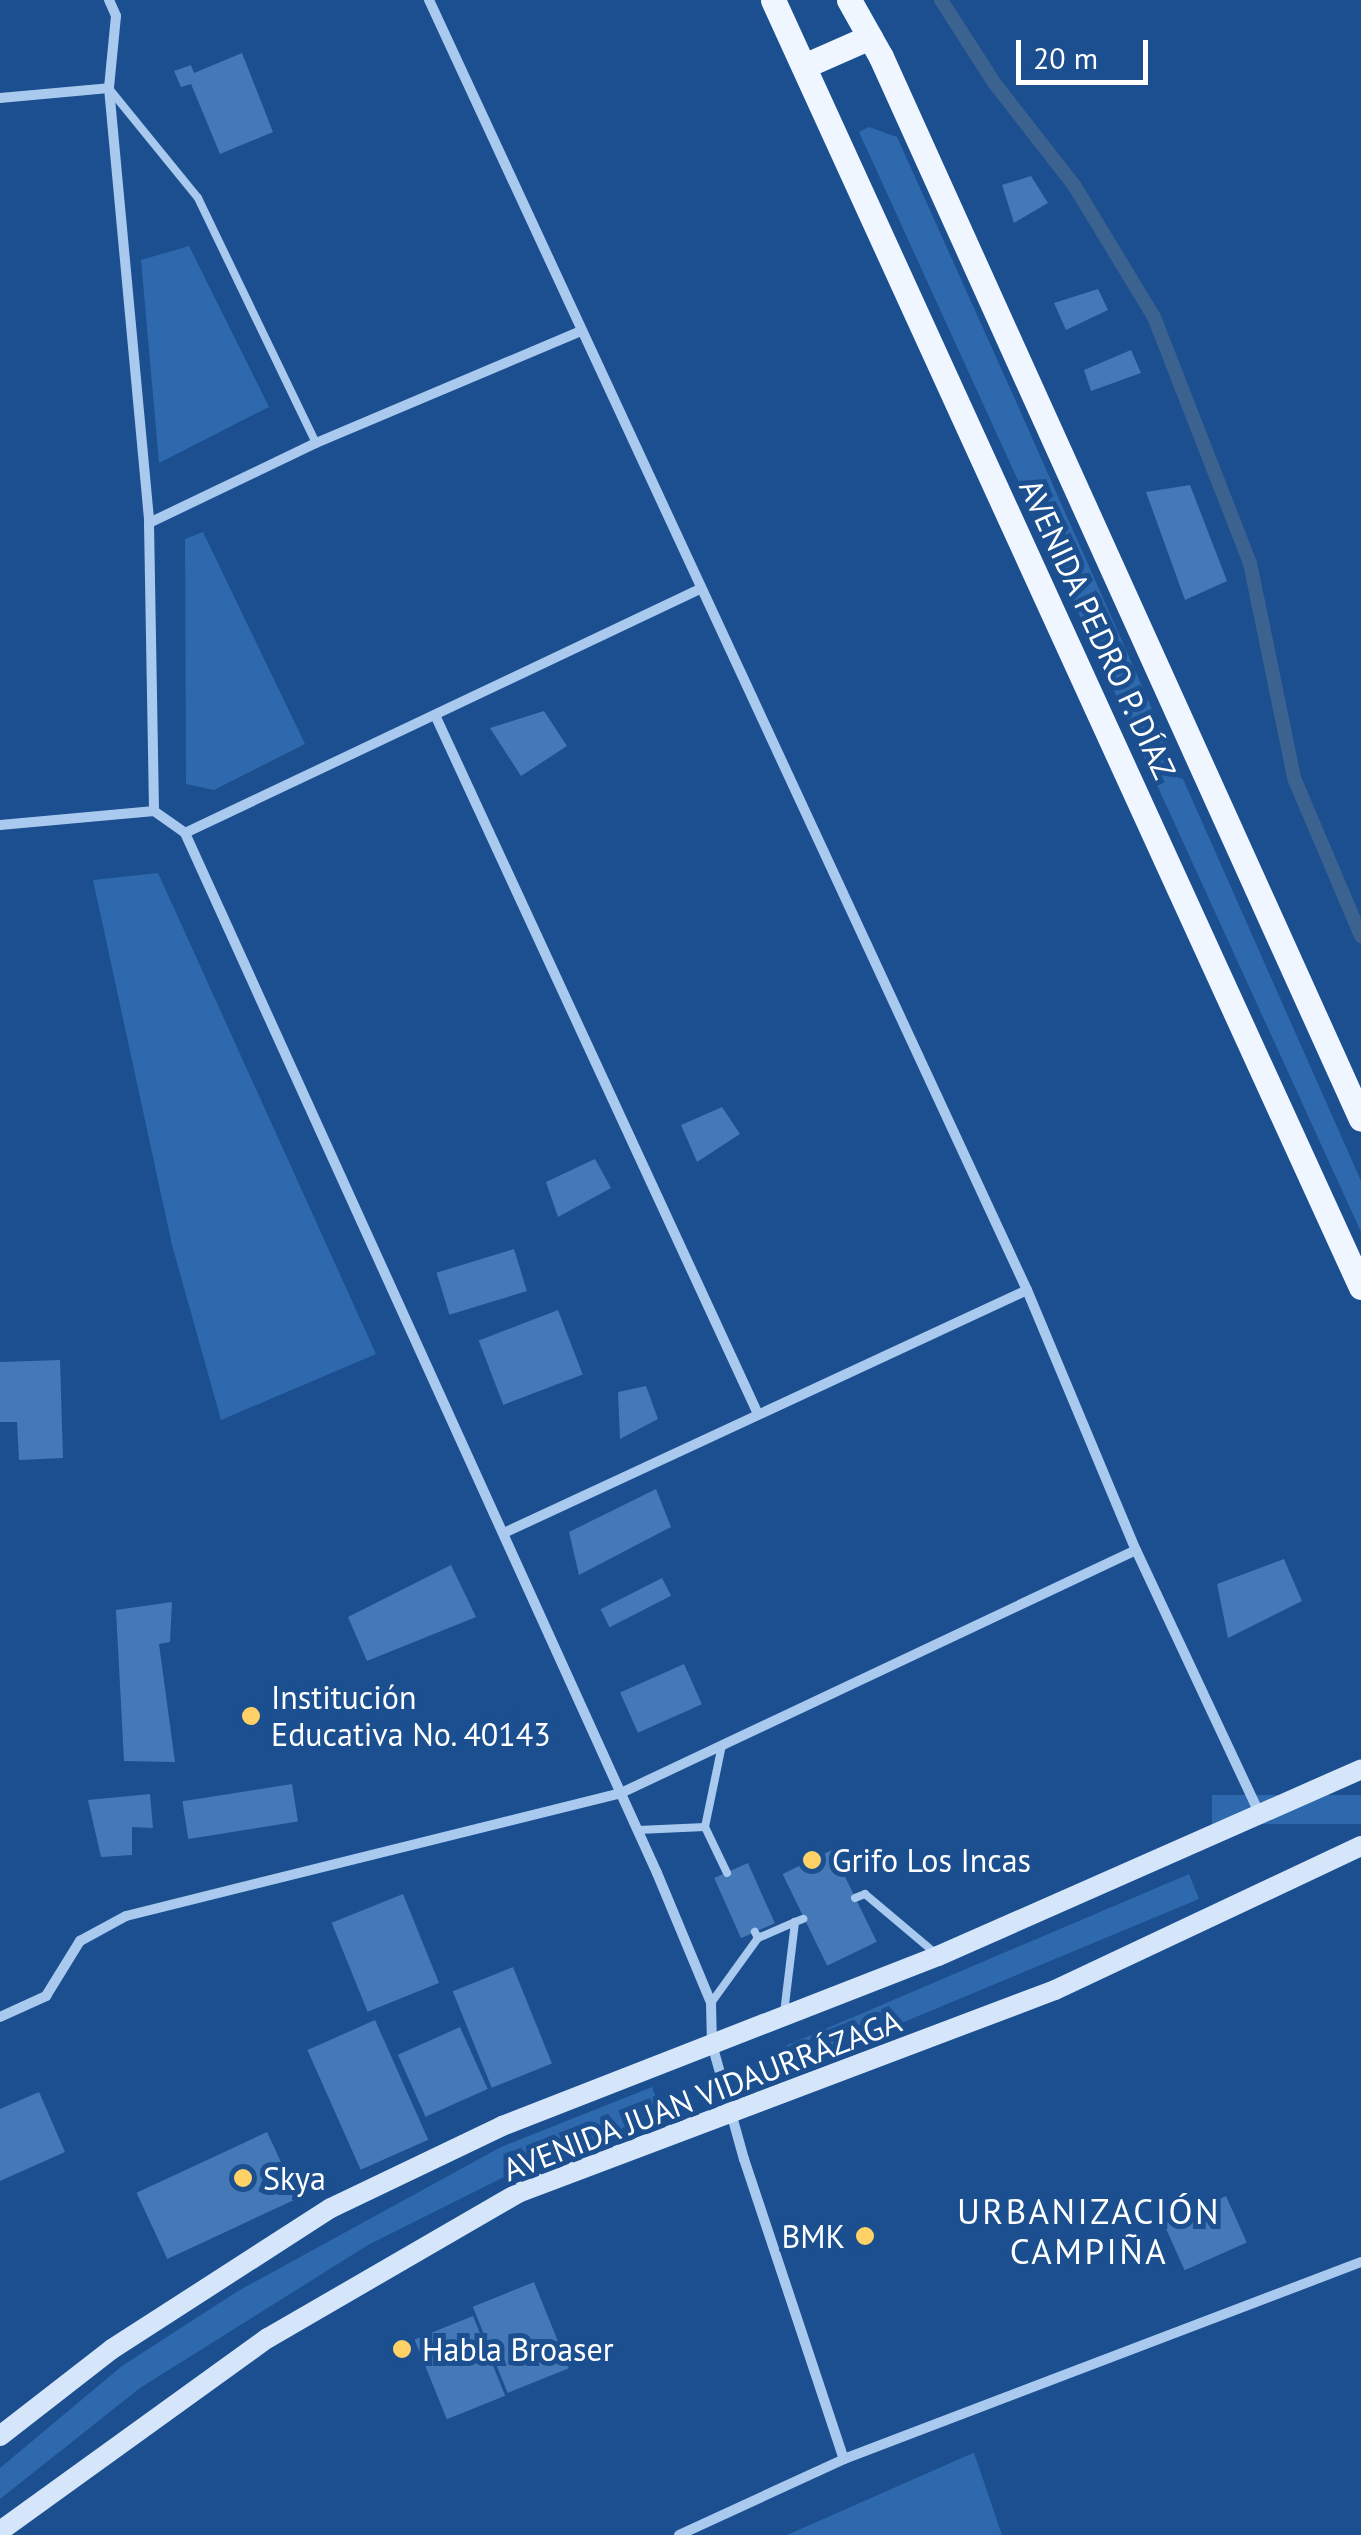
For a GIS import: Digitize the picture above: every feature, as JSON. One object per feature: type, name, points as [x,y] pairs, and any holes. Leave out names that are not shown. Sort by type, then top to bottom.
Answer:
[{"type":"main road","name":"AVENIDA PEDRO P. DÍAZ","points":[[772,0],[1361,1287]]},
{"type":"main road","name":"AVENIDA PEDRO P. DÍAZ","points":[[849,0],[870,37],[1361,1119]]},
{"type":"main road","points":[[804,66],[870,37]]},
{"type":"main road","name":"AVENIDA JUAN VIDAURRÁZAGA","points":[[0,2436],[112,2349],[331,2208],[502,2126],[938,1956],[1361,1768]]},
{"type":"main road","name":"AVENIDA JUAN VIDAURRÁZAGA","points":[[0,2532],[268,2338],[518,2194],[731,2111],[891,2056],[1054,1990],[1361,1846]]},
{"type":"street","points":[[109,0],[116,16],[109,88],[148,523],[154,810]]},
{"type":"street","points":[[429,0],[698,590],[1027,1290],[1136,1550],[1260,1816]]},
{"type":"street","points":[[0,98],[109,88]]},
{"type":"street","points":[[148,523],[316,443],[581,332]]},
{"type":"street","points":[[185,833],[698,590]]},
{"type":"street","points":[[435,715],[758,1414]]},
{"type":"street","points":[[0,825],[154,810],[185,833],[506,1532],[712,2003],[712,2044],[731,2111],[844,2459]]},
{"type":"street","points":[[506,1532],[1027,1290]]},
{"type":"street","points":[[0,2018],[46,1996],[80,1941],[126,1916],[621,1793],[1136,1550]]},
{"type":"street","points":[[679,2535],[844,2459],[1361,2262]]},
{"type":"lane","points":[[109,88],[198,198],[316,443]]},
{"type":"lane","points":[[722,1745],[704,1826],[727,1873]]},
{"type":"lane","points":[[638,1830],[704,1826]]},
{"type":"lane","points":[[854,1898],[865,1894],[938,1956]]},
{"type":"lane","points":[[712,2003],[756,1935],[799,1920],[784,2018]]},
{"type":"shaded area","points":[[869,127],[897,137],[1014,397],[1361,1181],[1361,1232],[859,132]]},
{"type":"shaded area","points":[[189,246],[269,407],[159,463],[141,260]]},
{"type":"shaded area","points":[[203,532],[305,744],[214,790],[186,784],[185,539]]},
{"type":"shaded area","points":[[158,873],[376,1354],[221,1420],[172,1245],[93,880]]},
{"type":"shaded area","points":[[1212,1795],[1361,1795],[1361,1824],[1212,1824]]},
{"type":"shaded area","points":[[1189,1874],[1199,1899],[784,2072],[773,2065],[776,2050]]},
{"type":"shaded area","points":[[652,2087],[661,2113],[516,2171],[368,2245],[140,2388],[0,2499],[0,2468],[122,2366],[238,2291],[501,2147]]},
{"type":"shaded area","points":[[973,2453],[1002,2535],[787,2535]]},
{"type":"building","points":[[242,53],[273,132],[220,154],[191,84],[181,87],[174,71],[191,65],[194,73]]},
{"type":"building","points":[[1031,176],[1048,203],[1014,223],[1002,185]]},
{"type":"building","points":[[1098,289],[1108,310],[1066,330],[1054,303]]},
{"type":"building","points":[[1131,350],[1141,373],[1091,391],[1084,370]]},
{"type":"building","points":[[1190,485],[1227,581],[1185,600],[1146,492]]},
{"type":"building","points":[[544,711],[567,746],[521,776],[490,728]]},
{"type":"building","points":[[722,1107],[740,1134],[697,1162],[681,1125]]},
{"type":"building","points":[[595,1159],[611,1188],[558,1217],[546,1182]]},
{"type":"building","points":[[514,1249],[527,1291],[449,1315],[437,1273]]},
{"type":"building","points":[[558,1310],[583,1374],[503,1405],[479,1340]]},
{"type":"building","points":[[60,1360],[63,1458],[19,1460],[17,1422],[0,1422],[0,1362]]},
{"type":"building","points":[[646,1386],[658,1419],[620,1439],[618,1392]]},
{"type":"building","points":[[656,1489],[671,1527],[579,1575],[569,1532]]},
{"type":"building","points":[[1284,1559],[1302,1601],[1228,1638],[1217,1584]]},
{"type":"building","points":[[451,1565],[476,1617],[367,1661],[348,1617]]},
{"type":"building","points":[[662,1578],[671,1596],[610,1627],[601,1609]]},
{"type":"building","points":[[172,1602],[170,1642],[159,1644],[175,1762],[124,1761],[116,1610]]},
{"type":"building","points":[[684,1664],[702,1704],[638,1733],[620,1692]]},
{"type":"building","points":[[292,1784],[298,1822],[188,1839],[182,1801]]},
{"type":"building","points":[[150,1794],[153,1828],[132,1827],[132,1855],[101,1857],[88,1800]]},
{"type":"building","points":[[832,1850],[877,1942],[827,1966],[783,1874]]},
{"type":"building","points":[[748,1863],[775,1923],[741,1938],[714,1878]]},
{"type":"building","points":[[403,1894],[439,1983],[368,2012],[332,1923]]},
{"type":"building","points":[[513,1967],[552,2063],[492,2088],[453,1991]]},
{"type":"building","points":[[375,2020],[428,2140],[361,2170],[307,2050]]},
{"type":"building","points":[[460,2027],[488,2089],[426,2117],[398,2055]]},
{"type":"building","points":[[39,2092],[65,2152],[0,2181],[0,2109]]},
{"type":"building","points":[[267,2132],[298,2198],[167,2259],[136,2193]]},
{"type":"building","points":[[1226,2196],[1247,2243],[1185,2270],[1164,2224]]},
{"type":"building","points":[[534,2282],[569,2368],[508,2393],[473,2307]]},
{"type":"building","points":[[473,2316],[505,2396],[447,2419],[415,2340]]},
{"type":"waterway","points":[[941,0],[995,84],[1074,185],[1154,317],[1250,563],[1294,778],[1361,936]]},
{"type":"place","name":"Institución Educativa No. 40143","points":[[251,1716]]},
{"type":"place","name":"Grifo Los Incas","points":[[812,1860]]},
{"type":"place","name":"Skya","points":[[243,2178]]},
{"type":"place","name":"BMK","points":[[865,2236]]},
{"type":"place","name":"Habla Broaser","points":[[402,2349]]},
{"type":"district","name":"URBANIZACIÓN CAMPIÑA","points":[[1089,2231]]}]
